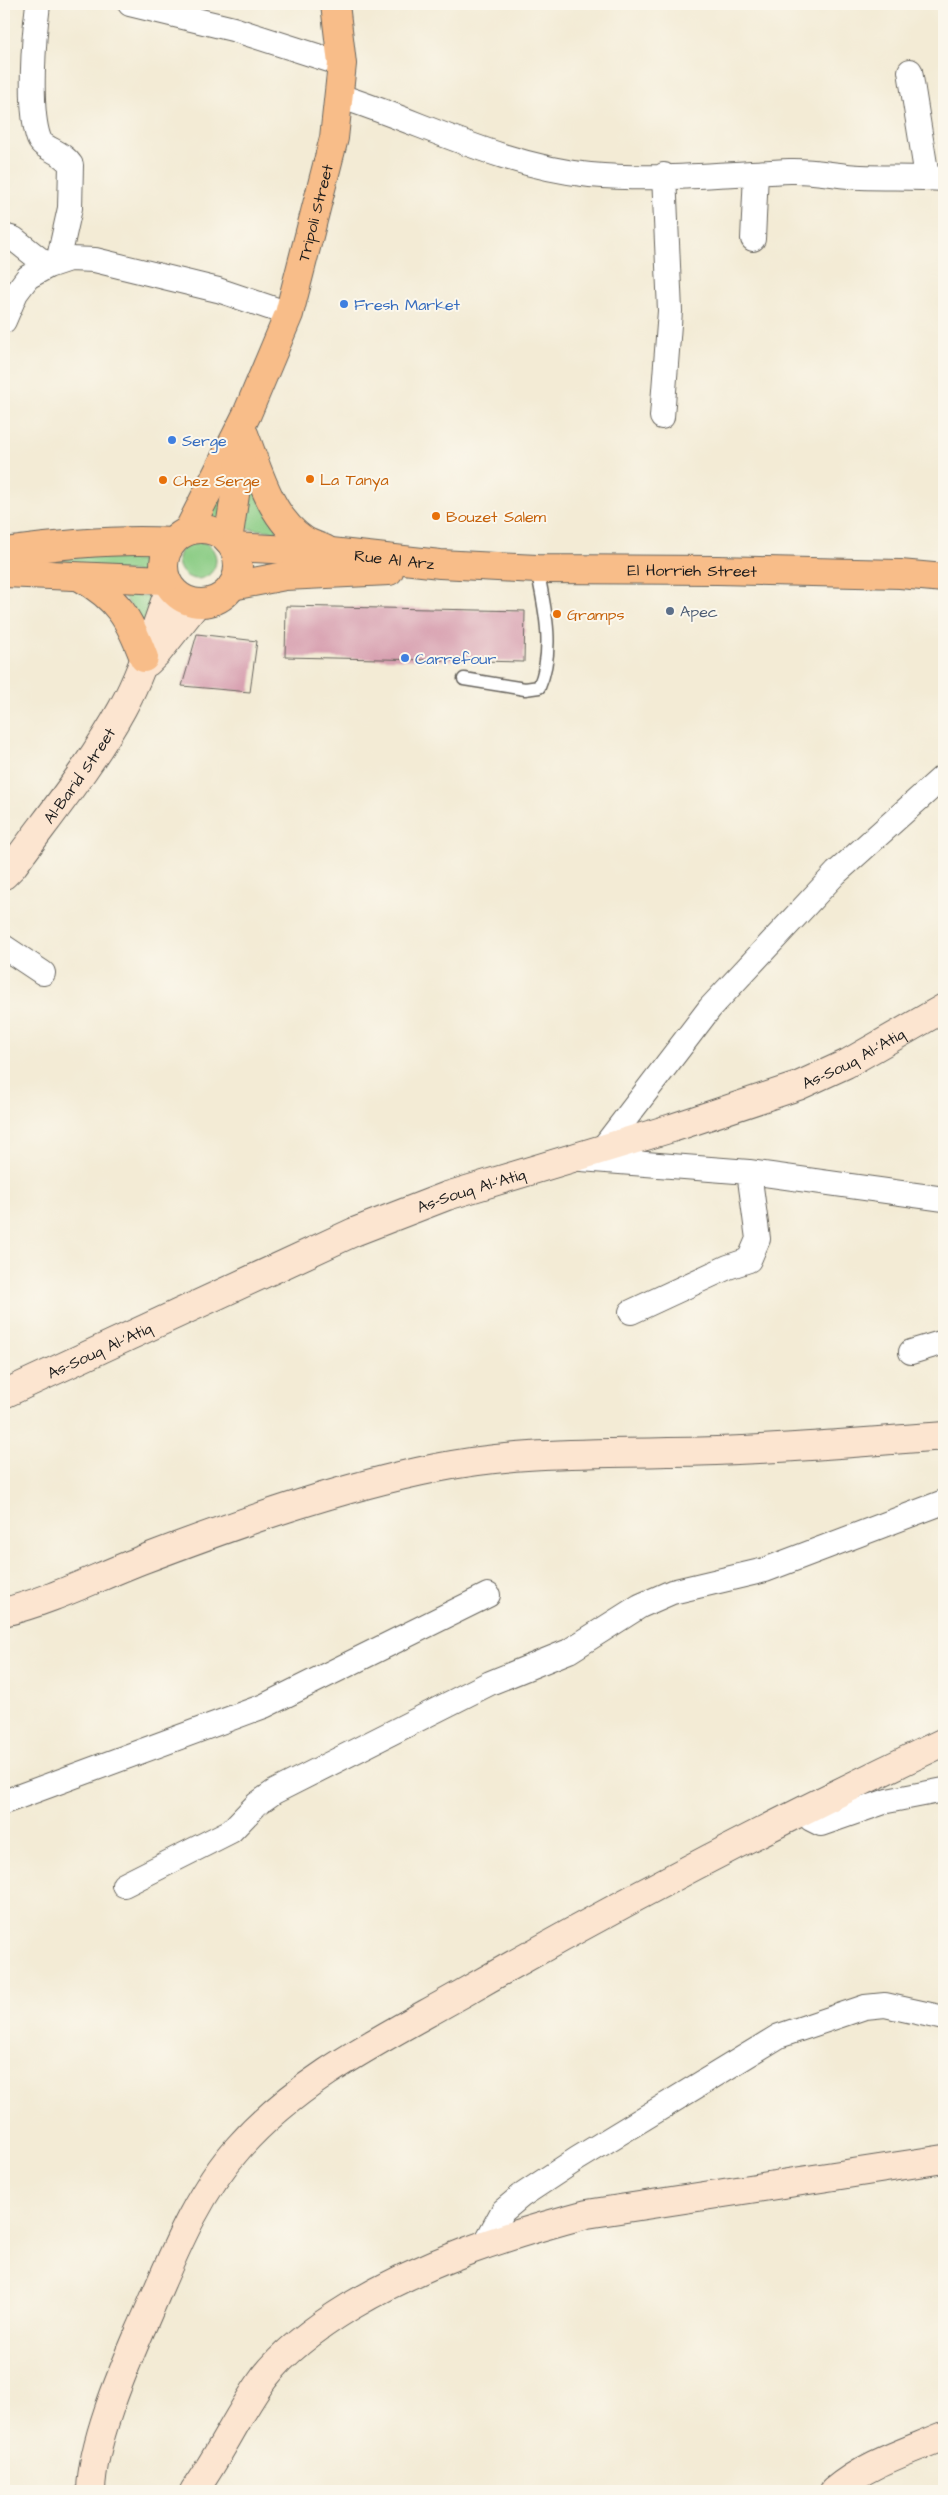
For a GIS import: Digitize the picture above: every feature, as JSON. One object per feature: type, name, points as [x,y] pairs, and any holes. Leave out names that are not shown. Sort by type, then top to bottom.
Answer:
[{"type":"main road","name":"Tripoli Street","points":[[245,424],[289,314],[334,138],[342,64],[335,4]]},
{"type":"main road","points":[[4,552],[37,547],[151,541],[179,537],[205,529],[214,531],[230,544],[236,554],[238,570],[228,592],[214,601],[197,603],[182,599],[168,584],[163,560],[179,537],[245,424]]},
{"type":"main road","points":[[230,544],[245,424]]},
{"type":"main road","points":[[245,424],[268,493],[279,513],[304,540],[331,552]]},
{"type":"main road","name":"Rue Al Arz","points":[[230,544],[331,552],[440,564]]},
{"type":"main road","name":"Rue Al Arz","points":[[232,586],[285,576],[371,573],[440,564]]},
{"type":"main road","name":"El Horrieh Street","points":[[440,564],[537,569],[726,570],[900,574],[944,578]]},
{"type":"main road","points":[[4,573],[168,584]]},
{"type":"main road","points":[[80,577],[110,597],[134,631],[143,663]]},
{"type":"street","points":[[38,4],[34,44],[34,115],[40,139],[44,146],[60,152],[71,165],[70,208],[53,264]]},
{"type":"street","points":[[130,4],[233,29],[342,64]]},
{"type":"street","points":[[338,96],[380,109],[496,153],[542,167],[590,175],[664,176],[793,171],[860,177],[936,178],[910,72]]},
{"type":"street","points":[[753,238],[756,173]]},
{"type":"street","points":[[662,416],[670,311],[664,176]]},
{"type":"street","points":[[4,236],[14,239],[53,264]]},
{"type":"street","points":[[4,320],[16,293],[28,277],[53,264],[69,259],[95,260],[218,290],[289,314]]},
{"type":"street","name":"Al-Barid Street","points":[[4,875],[13,866],[100,746],[123,708],[143,663],[168,584]]},
{"type":"street","name":"Al-Barid Street","points":[[143,663],[158,652],[197,603]]},
{"type":"street","points":[[603,1148],[682,1042],[710,1008],[836,873],[944,776]]},
{"type":"street","points":[[4,947],[43,973]]},
{"type":"street","name":"As-Souq Al-'Atiq","points":[[4,1394],[354,1232],[447,1196],[672,1128],[798,1086],[846,1064],[944,1008]]},
{"type":"street","points":[[570,1158],[749,1172],[944,1199]]},
{"type":"street","points":[[631,1312],[728,1266],[749,1260],[758,1239],[749,1172]]},
{"type":"street","points":[[911,1352],[944,1342]]},
{"type":"street","points":[[4,1612],[27,1606],[146,1558],[270,1515],[363,1486],[436,1468],[498,1458],[577,1452],[669,1452],[848,1444],[944,1436]]},
{"type":"street","points":[[124,1885],[231,1831],[256,1804],[274,1792],[490,1683],[568,1651],[640,1606],[672,1592],[765,1570],[944,1502]]},
{"type":"street","points":[[4,1802],[264,1706],[488,1595]]},
{"type":"street","points":[[91,2491],[92,2478],[113,2399],[134,2344],[183,2237],[207,2188],[225,2163],[265,2120],[318,2078],[368,2045],[634,1896],[808,1810],[850,1787],[944,1742]]},
{"type":"street","points":[[808,1810],[811,1819],[820,1824],[887,1801],[944,1790]]},
{"type":"street","points":[[484,2244],[503,2211],[521,2196],[577,2159],[779,2036],[865,2007],[885,2005],[944,2018]]},
{"type":"street","points":[[194,2491],[251,2398],[282,2357],[337,2315],[392,2282],[442,2259],[535,2228],[622,2208],[822,2179],[944,2158]]},
{"type":"street","points":[[834,2491],[847,2480],[876,2464],[944,2436]]},
{"type":"lane","points":[[464,679],[525,689],[539,687],[545,672],[548,646],[545,608],[537,569]]},
{"type":"green space","points":[[242,457],[278,532],[242,528]]},
{"type":"green space","points":[[225,480],[225,525],[200,517]]},
{"type":"green space","points":[[197,541],[211,546],[216,560],[211,574],[197,579],[183,574],[178,560],[183,546]]},
{"type":"green space","points":[[149,550],[149,573],[4,564]]},
{"type":"green space","points":[[121,593],[161,598],[145,626]]},
{"type":"building","points":[[286,606],[525,611],[524,662],[285,657]]},
{"type":"building","points":[[197,634],[257,641],[250,692],[182,686]]},
{"type":"place","name":"Fresh Market","points":[[344,304]]},
{"type":"place","name":"Serge","points":[[172,440]]},
{"type":"place","name":"La Tanya","points":[[310,479]]},
{"type":"place","name":"Chez Serge","points":[[163,480]]},
{"type":"place","name":"Bouzet Salem","points":[[436,516]]},
{"type":"place","name":"Apec","points":[[670,611]]},
{"type":"place","name":"Gramps","points":[[557,614]]},
{"type":"place","name":"Carrefour","points":[[405,658]]}]
